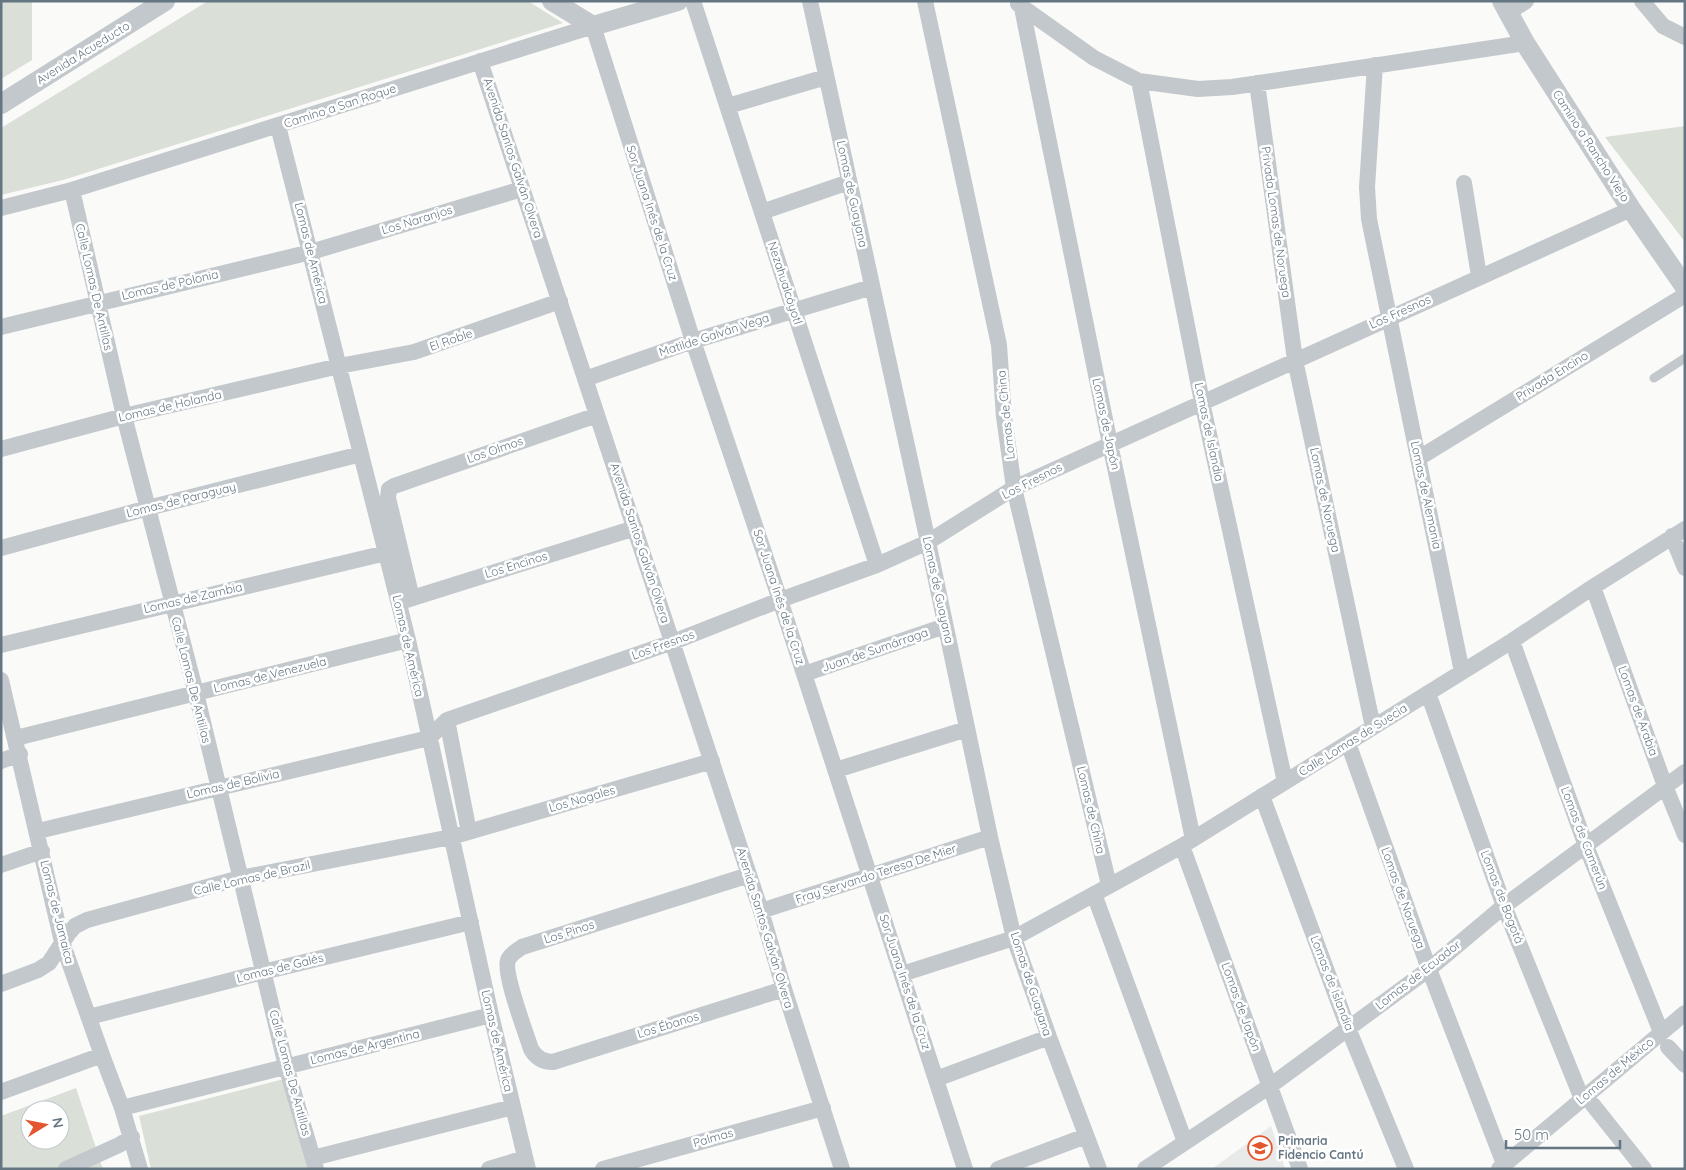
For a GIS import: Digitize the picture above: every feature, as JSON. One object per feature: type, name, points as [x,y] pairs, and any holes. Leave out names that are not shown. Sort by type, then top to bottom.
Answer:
[{"type":"street","name":"Avenida Acueducto","points":[[1,104],[165,1]]},
{"type":"street","points":[[552,1],[593,26]]},
{"type":"street","name":"Camino a San Roque","points":[[1,208],[72,190],[480,61],[678,1]]},
{"type":"street","name":"Nezahualcóyotl","points":[[693,1],[877,565]]},
{"type":"street","name":"Lomas de Guayana","points":[[810,1],[990,837],[1014,938],[1048,1037],[1099,1169]]},
{"type":"street","name":"Lomas de China","points":[[925,1],[999,345],[1004,417],[1014,488],[1109,885]]},
{"type":"street","points":[[1505,7],[1526,1]]},
{"type":"street","points":[[1642,1],[1663,26],[1685,37]]},
{"type":"street","points":[[1018,4],[1094,58],[1139,81],[1198,89],[1257,83],[1524,43]]},
{"type":"street","name":"Lomas de Japón","points":[[1018,4],[1110,444],[1188,842],[1300,1169]]},
{"type":"street","name":"Camino a Rancho Viejo","points":[[1505,7],[1524,43],[1631,209],[1685,287]]},
{"type":"street","name":"Sor Juana Inés de la Cruz","points":[[593,26],[693,341],[836,770],[965,1169]]},
{"type":"street","name":"Avenida Santos Galván Olvera","points":[[480,61],[712,761],[842,1169]]},
{"type":"street","name":"Lomas de Alemania","points":[[1375,65],[1367,187],[1369,219],[1462,672]]},
{"type":"street","points":[[728,106],[826,76]]},
{"type":"street","name":"Lomas de Islandia","points":[[1139,81],[1202,402],[1285,782]]},
{"type":"street","name":"Privada Lomas de Noruega","points":[[1257,83],[1295,360]]},
{"type":"street","name":"Lomas de América","points":[[278,126],[386,553],[405,600],[408,640],[429,738],[526,1164]]},
{"type":"street","points":[[762,212],[849,182]]},
{"type":"street","points":[[1464,183],[1479,276]]},
{"type":"street","name":"Los Naranjos","points":[[311,252],[522,188]]},
{"type":"street","name":"Calle Lomas De Antillas","points":[[72,190],[124,416],[196,693],[286,1066],[315,1164]]},
{"type":"street","name":"Los Fresnos","points":[[429,738],[447,720],[672,642],[877,565],[928,542],[1014,488],[1479,276],[1631,209]]},
{"type":"street","name":"Lomas de Polonia","points":[[1,327],[97,302],[311,252]]},
{"type":"street","name":"Matilde Galván Vega","points":[[586,379],[693,341],[872,287]]},
{"type":"street","name":"Privada Encino","points":[[1419,458],[1685,295]]},
{"type":"street","name":"El Roble","points":[[339,366],[414,352],[560,301]]},
{"type":"street","name":"Lomas de Noruega","points":[[1295,360],[1373,727]]},
{"type":"street","name":"Lomas de Holanda","points":[[1,449],[124,416],[339,366]]},
{"type":"street","name":"Los Olmos","points":[[405,600],[388,498],[389,489],[597,415]]},
{"type":"street","name":"Lomas de Paraguay","points":[[1,548],[148,508],[361,454]]},
{"type":"street","name":"Los Encinos","points":[[405,600],[635,528]]},
{"type":"street","points":[[1678,532],[1685,568]]},
{"type":"street","name":"Calle Lomas de Suecia","points":[[902,974],[1014,938],[1188,842],[1512,641],[1678,532]]},
{"type":"street","name":"Lomas de Zambia","points":[[1,645],[386,553]]},
{"type":"street","name":"Lomas de Arabia","points":[[1592,587],[1665,786],[1685,835]]},
{"type":"street","name":"Juan de Sumárraga","points":[[804,674],[945,626]]},
{"type":"street","name":"Lomas de Venezuela","points":[[1,761],[18,746],[196,693],[408,640]]},
{"type":"street","name":"Lomas de Camerún","points":[[1512,641],[1586,846],[1665,1040]]},
{"type":"street","name":"Lomas de Jamaica","points":[[1,680],[38,831],[62,942],[132,1137],[140,1169]]},
{"type":"street","name":"Lomas de Bogotá","points":[[1428,693],[1504,906],[1587,1102],[1644,1169]]},
{"type":"street","points":[[447,720],[469,832]]},
{"type":"street","points":[[836,770],[967,729]]},
{"type":"street","name":"Lomas de Bolivia","points":[[38,831],[429,738]]},
{"type":"street","name":"Lomas de Noruega","points":[[1348,743],[1501,1167]]},
{"type":"street","name":"Los Nogales","points":[[451,837],[712,761]]},
{"type":"street","name":"Lomas de Ecuador","points":[[1145,1169],[1270,1086],[1429,968],[1504,906],[1685,772]]},
{"type":"street","name":"Lomas de Islandia","points":[[1262,796],[1348,1028],[1406,1169]]},
{"type":"street","name":"Calle Lomas de Brazil","points":[[1,984],[38,970],[49,963],[75,926],[87,920],[240,878],[451,837]]},
{"type":"street","name":"Fray Servando Teresa De Mier","points":[[761,911],[990,837]]},
{"type":"street","points":[[1,865],[42,850]]},
{"type":"street","name":"Los Pinos","points":[[553,1062],[545,1062],[534,1054],[531,1049],[508,975],[508,960],[511,954],[522,947],[749,875]]},
{"type":"street","points":[[1094,894],[1185,1142]]},
{"type":"street","name":"Lomas de Galés","points":[[89,1017],[263,972],[471,922]]},
{"type":"street","name":"Los Ébanos","points":[[553,1062],[784,989]]},
{"type":"street","name":"Lomas de México","points":[[1501,1167],[1665,1040],[1685,1013]]},
{"type":"street","name":"Lomas de Argentina","points":[[122,1108],[491,1015]]},
{"type":"street","points":[[936,1079],[1048,1037]]},
{"type":"street","points":[[1665,1040],[1685,1065]]},
{"type":"street","points":[[1,1092],[102,1055]]},
{"type":"street","points":[[315,1164],[513,1107]]},
{"type":"street","name":"Palmas","points":[[603,1169],[823,1108]]},
{"type":"street","points":[[998,1169],[1086,1136]]},
{"type":"street","points":[[66,1169],[119,1145],[132,1137]]},
{"type":"street","points":[[489,1169],[526,1164]]},
{"type":"lane","points":[[1654,378],[1685,358]]},
{"type":"shaded area","points":[[1,1],[32,1],[32,60],[1,79]]},
{"type":"shaded area","points":[[208,1],[528,1],[563,23],[63,180],[1,195],[1,128]]},
{"type":"shaded area","points":[[1685,126],[1685,242],[1605,137]]},
{"type":"shaded area","points":[[284,1079],[310,1169],[151,1169],[139,1116]]},
{"type":"shaded area","points":[[76,1088],[103,1169],[1,1169],[1,1116],[20,1109],[20,1150],[70,1150],[70,1100],[44,1100]]},
{"type":"shaded area","name":"Primaria Fidencio Cantú","points":[[1271,1126],[1285,1169],[1212,1169]]},
{"type":"place","name":"Primaria Fidencio Cantú","points":[[1260,1148]]}]
